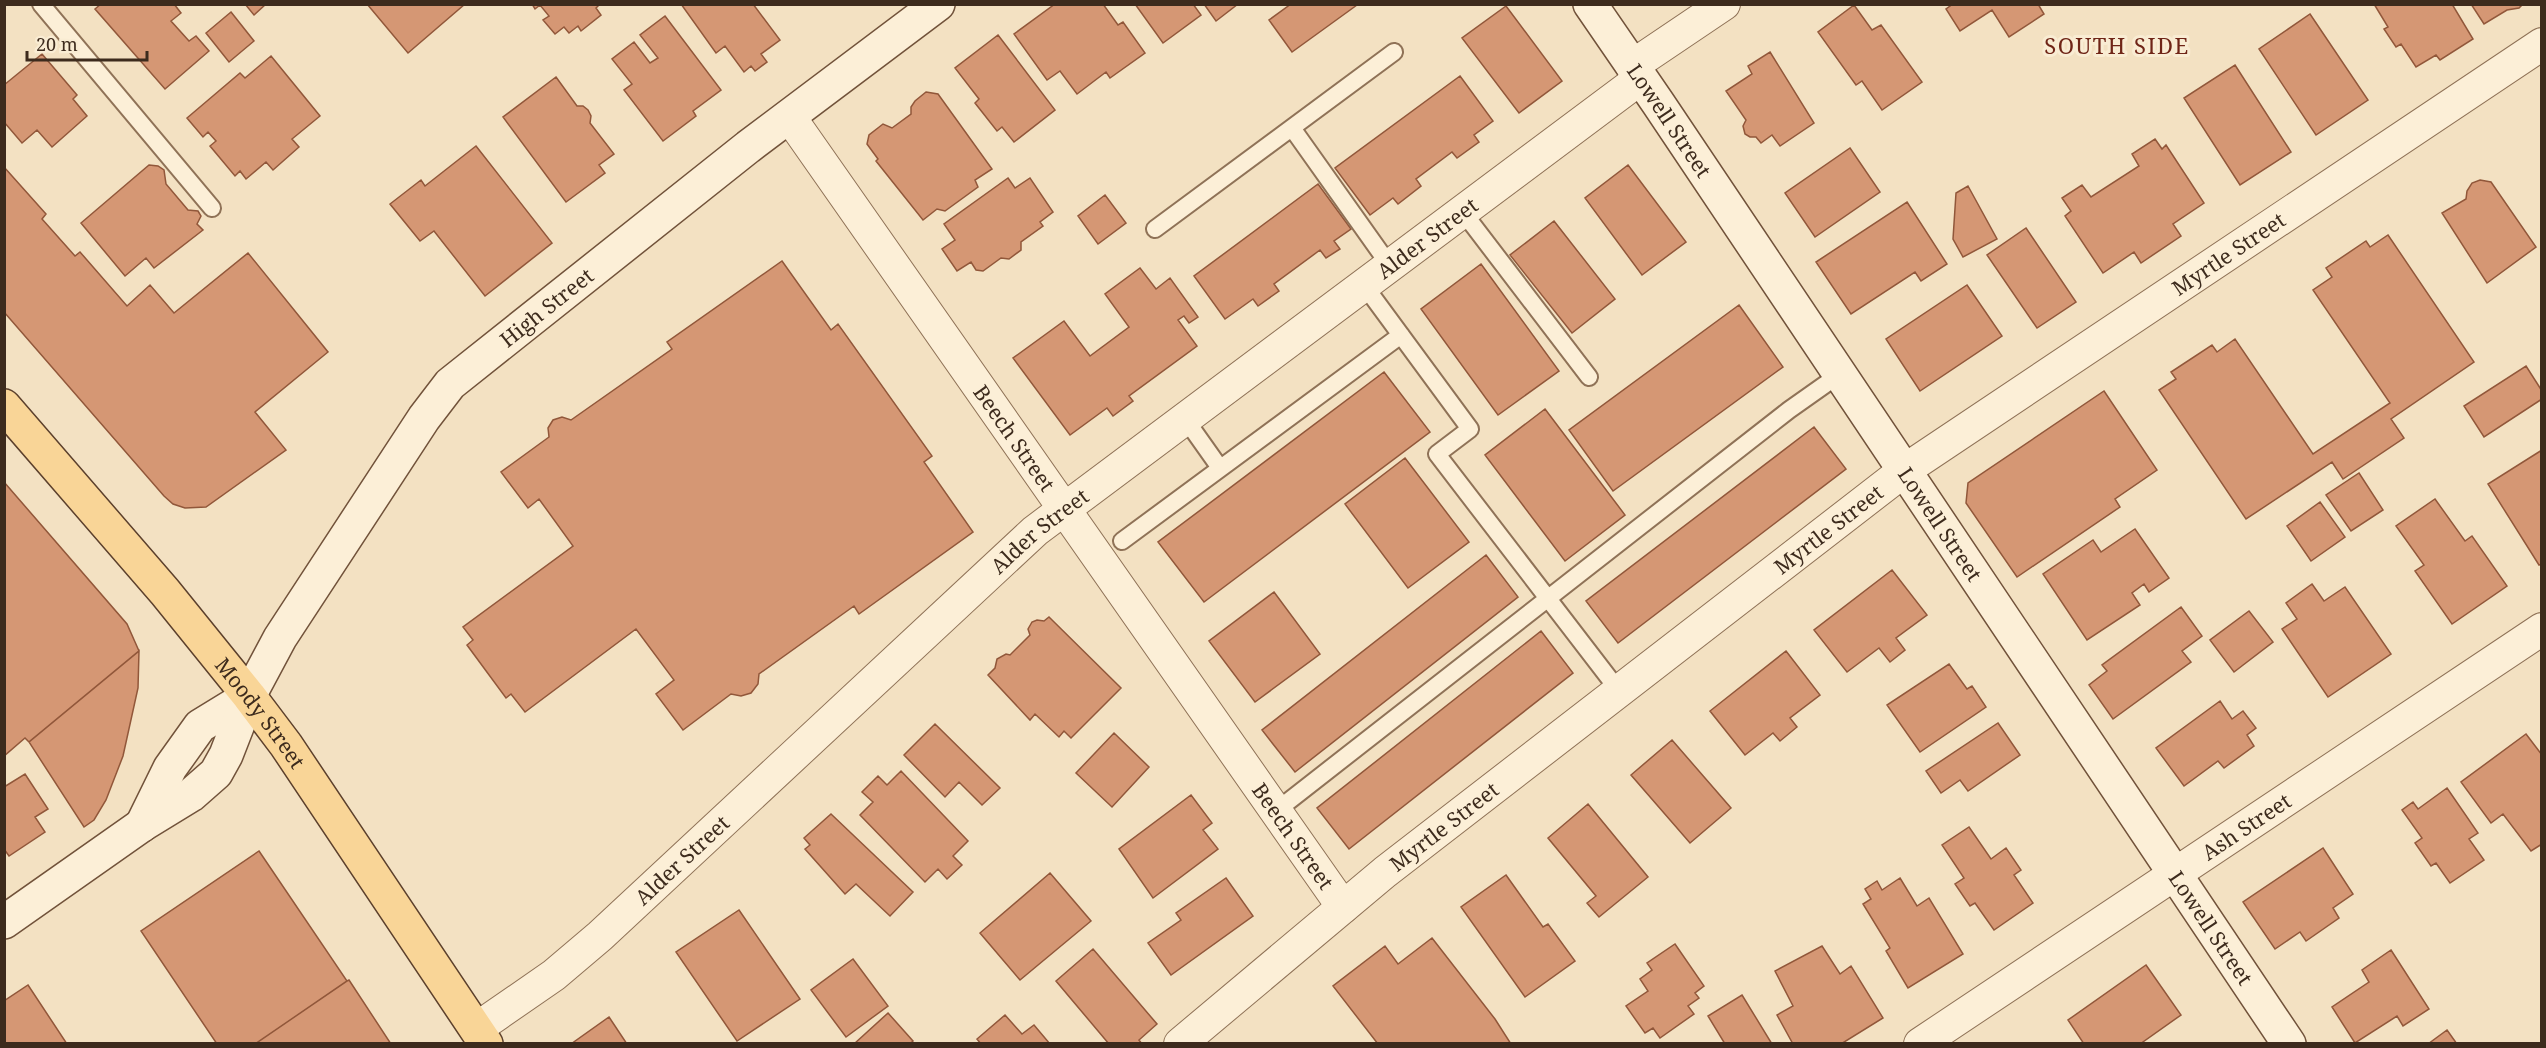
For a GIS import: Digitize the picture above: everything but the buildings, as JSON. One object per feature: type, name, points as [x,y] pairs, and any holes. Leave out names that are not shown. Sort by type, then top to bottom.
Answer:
[{"type":"main road","name":"Moody Street","points":[[4,406],[165,592],[249,696],[286,745],[481,1036]]},
{"type":"street","name":"High Street","points":[[249,696],[280,638],[424,418],[450,384],[789,116],[939,4]]},
{"type":"street","name":"Lowell Street","points":[[1590,4],[2289,1044]]},
{"type":"street","name":"Alder Street","points":[[481,1036],[600,936],[1011,552],[1462,212],[1724,4]]},
{"type":"street","name":"Myrtle Street","points":[[1180,1044],[1343,907],[1905,470],[2541,44]]},
{"type":"street","name":"Beech Street","points":[[789,116],[1343,907]]},
{"type":"street","name":"Ash Street","points":[[1920,1044],[2541,629]]},
{"type":"street","points":[[4,922],[142,825],[170,768],[200,726],[249,696]]},
{"type":"lane","points":[[41,4],[212,208]]},
{"type":"lane","points":[[1155,229],[1394,52]]},
{"type":"lane","points":[[1292,128],[1390,266]]},
{"type":"lane","points":[[1462,212],[1589,377]]},
{"type":"lane","points":[[1365,285],[1470,429],[1437,454],[1619,691]]},
{"type":"lane","points":[[1122,541],[1401,334]]},
{"type":"lane","points":[[1276,811],[1789,410],[1840,374]]},
{"type":"lane","points":[[1186,420],[1220,468]]},
{"type":"district","name":"SOUTH SIDE","points":[[2117,45]]}]
